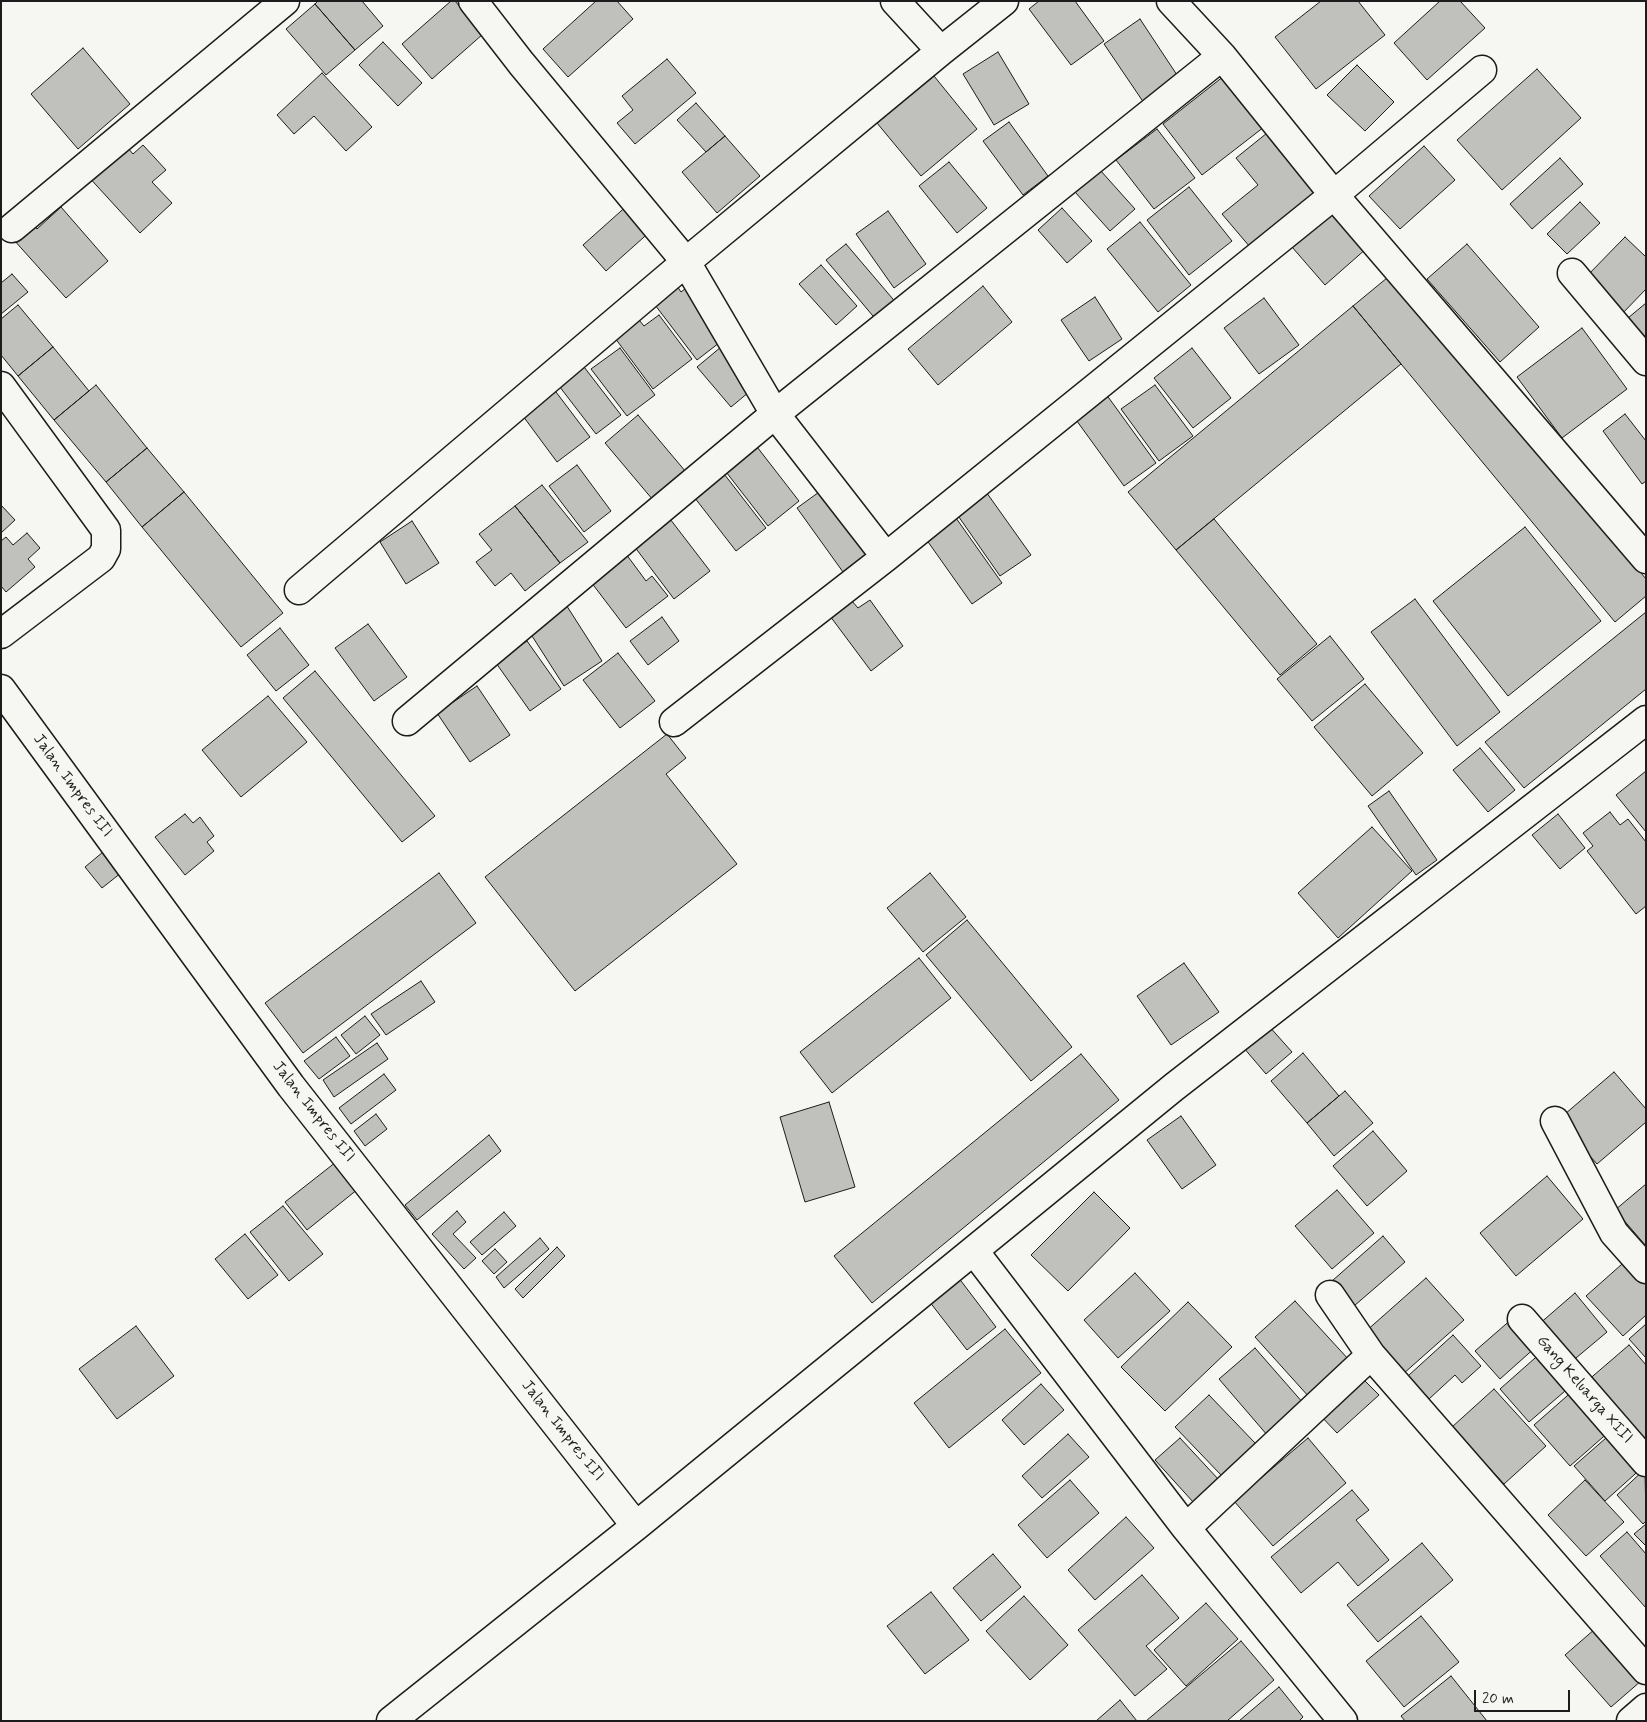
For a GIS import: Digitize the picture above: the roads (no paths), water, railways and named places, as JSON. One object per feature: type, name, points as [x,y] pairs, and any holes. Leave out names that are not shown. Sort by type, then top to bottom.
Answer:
[{"type":"street","points":[[12,228],[285,1]]},
{"type":"street","points":[[473,1],[521,63],[686,262],[775,414],[886,557]]},
{"type":"street","points":[[895,1],[941,51]]},
{"type":"street","points":[[299,590],[686,262],[1004,1]]},
{"type":"street","points":[[1171,1],[1222,56],[1334,194],[1646,558]]},
{"type":"street","points":[[407,720],[775,414],[1222,56]]},
{"type":"street","points":[[674,722],[886,557],[1334,194],[1482,70]]},
{"type":"street","points":[[1572,273],[1646,361]]},
{"type":"street","points":[[1,386],[106,530],[106,549],[101,558],[1,634]]},
{"type":"street","name":"Jalan Impres III","points":[[1,689],[292,1086],[636,1526]]},
{"type":"street","points":[[391,1721],[636,1526],[1174,1087],[1645,722]]},
{"type":"street","points":[[1555,1121],[1614,1233],[1646,1269]]},
{"type":"street","points":[[974,1251],[1186,1528],[1343,1721]]},
{"type":"street","points":[[1330,1295],[1371,1355],[1646,1670]]},
{"type":"street","name":"Gang Keluarga XIII","points":[[1522,1319],[1646,1462]]},
{"type":"street","points":[[1186,1528],[1371,1355]]},
{"type":"street","points":[[1631,1721],[1646,1708]]}]
